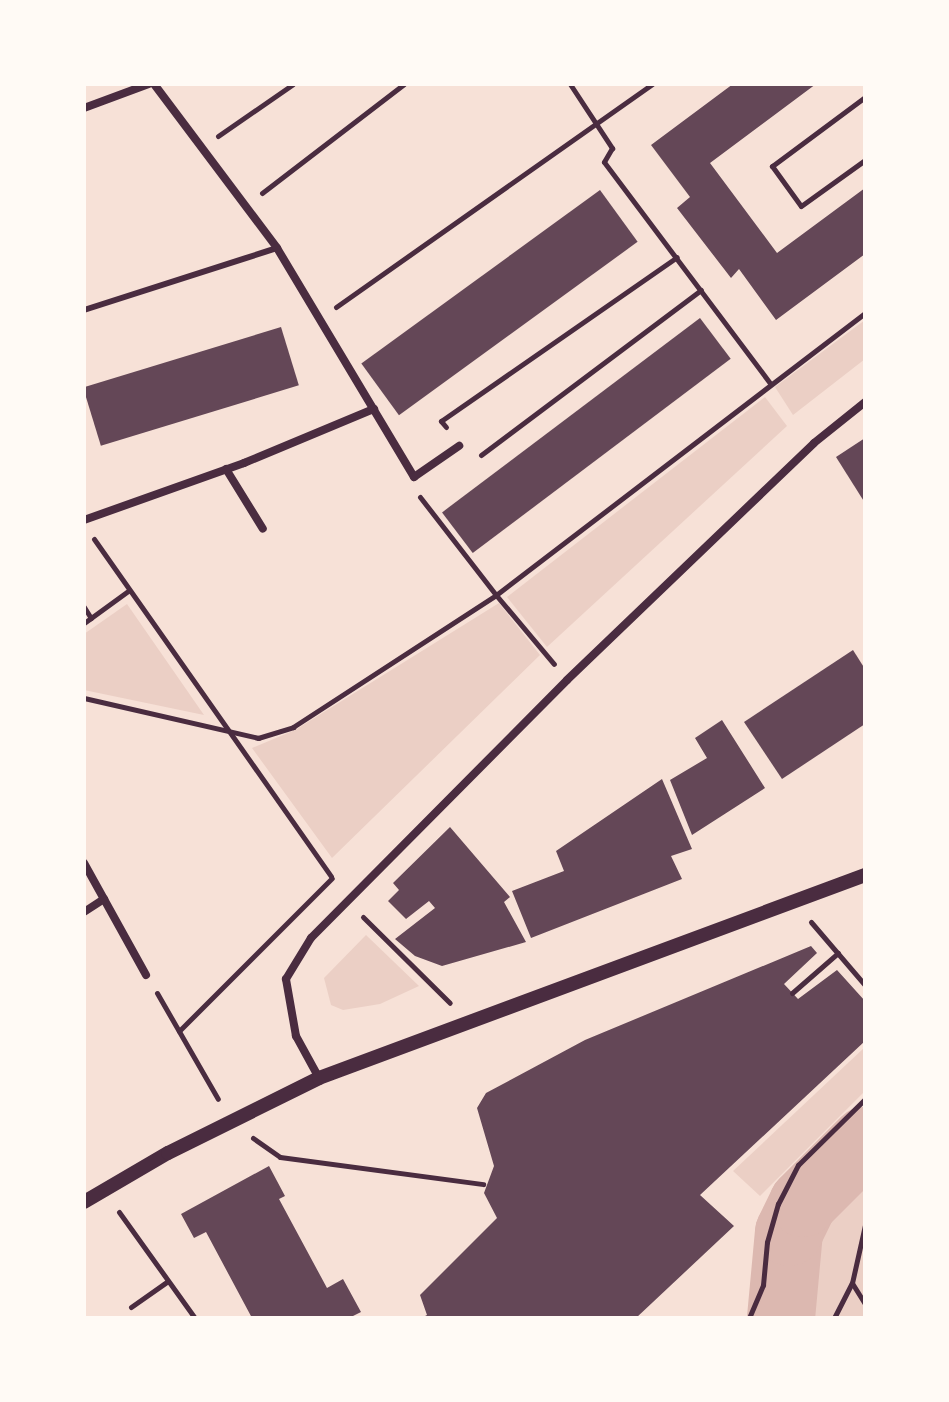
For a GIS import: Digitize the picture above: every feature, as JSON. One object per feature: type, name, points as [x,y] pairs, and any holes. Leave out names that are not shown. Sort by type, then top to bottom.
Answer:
[{"type":"street","points":[[84,108],[152,84],[277,248],[414,477],[459,446]]},
{"type":"street","points":[[319,1078],[296,1036],[286,979],[311,938],[567,680],[814,443],[865,402]]},
{"type":"street","points":[[84,523],[374,409]]},
{"type":"street","points":[[226,469],[263,529]]},
{"type":"street","points":[[84,863],[146,975]]},
{"type":"street","points":[[84,1202],[319,1078],[865,875]]},
{"type":"street","points":[[84,912],[104,899]]},
{"type":"lane","points":[[84,310],[277,248]]},
{"type":"path","points":[[202,148],[293,84]]},
{"type":"path","points":[[246,206],[404,84]]},
{"type":"path","points":[[570,84],[612,148],[604,162],[770,383]]},
{"type":"path","points":[[320,319],[597,126],[652,84]]},
{"type":"path","points":[[865,97],[772,166],[801,206],[865,160]]},
{"type":"path","points":[[459,446],[441,421],[677,257]]},
{"type":"path","points":[[472,461],[701,290]]},
{"type":"path","points":[[84,698],[230,735],[258,738],[293,727],[496,595],[865,313]]},
{"type":"path","points":[[414,477],[421,499],[567,680]]},
{"type":"path","points":[[421,499],[433,490]]},
{"type":"path","points":[[84,523],[331,876]]},
{"type":"path","points":[[84,623],[129,591]]},
{"type":"path","points":[[84,607],[91,618]]},
{"type":"path","points":[[793,901],[865,985]]},
{"type":"path","points":[[792,993],[838,953]]},
{"type":"path","points":[[146,975],[231,1122],[280,1157],[483,1184]]},
{"type":"path","points":[[749,1318],[763,1285],[767,1242],[778,1204],[798,1165],[865,1099]]},
{"type":"path","points":[[103,1190],[195,1318]]},
{"type":"path","points":[[834,1318],[852,1283],[865,1225]]},
{"type":"path","points":[[131,1307],[168,1281]]},
{"type":"path","points":[[852,1283],[865,1304]]},
{"type":"shaded area","points":[[865,320],[865,359],[793,415],[775,387]]},
{"type":"shaded area","points":[[765,397],[787,426],[547,647],[507,597]]},
{"type":"shaded area","points":[[499,603],[540,655],[332,858],[252,748],[295,730]]},
{"type":"shaded area","points":[[127,604],[204,715],[84,690],[84,634]]},
{"type":"shaded area","points":[[366,935],[419,986],[380,1004],[343,1010],[331,1005],[324,978]]},
{"type":"shaded area","points":[[865,1047],[865,1091],[760,1196],[733,1171]]},
{"type":"shaded area","points":[[865,1170],[865,1318],[799,1318],[808,1270],[839,1197]]},
{"type":"building","points":[[733,84],[816,84],[710,163],[777,253],[865,188],[865,254],[776,320],[739,269],[731,278],[677,208],[690,197],[651,145]]},
{"type":"building","points":[[600,190],[638,242],[399,415],[361,363]]},
{"type":"building","points":[[700,318],[731,359],[473,553],[442,512]]},
{"type":"building","points":[[281,327],[299,385],[101,446],[84,387]]},
{"type":"building","points":[[865,438],[865,503],[836,457]]},
{"type":"building","points":[[853,650],[865,669],[865,724],[782,779],[744,722]]},
{"type":"building","points":[[722,720],[765,788],[692,835],[670,780],[707,758],[695,738]]},
{"type":"building","points":[[662,779],[692,849],[671,856],[682,879],[531,938],[512,891],[564,871],[556,851]]},
{"type":"building","points":[[450,827],[510,897],[504,902],[526,942],[442,966],[415,956],[395,939],[435,908],[429,901],[406,919],[388,901],[399,890],[393,883]]},
{"type":"building","points":[[811,946],[817,953],[784,984],[798,999],[837,970],[865,1001],[865,1041],[700,1195],[734,1226],[636,1318],[421,1318],[427,1315],[420,1295],[497,1218],[484,1193],[494,1166],[477,1108],[486,1093],[585,1040]]},
{"type":"building","points":[[269,1166],[285,1196],[279,1199],[327,1288],[343,1279],[361,1312],[349,1318],[252,1318],[206,1232],[194,1238],[181,1214]]},
{"type":"waterway","points":[[781,1318],[789,1232],[803,1203],[865,1141]]}]
